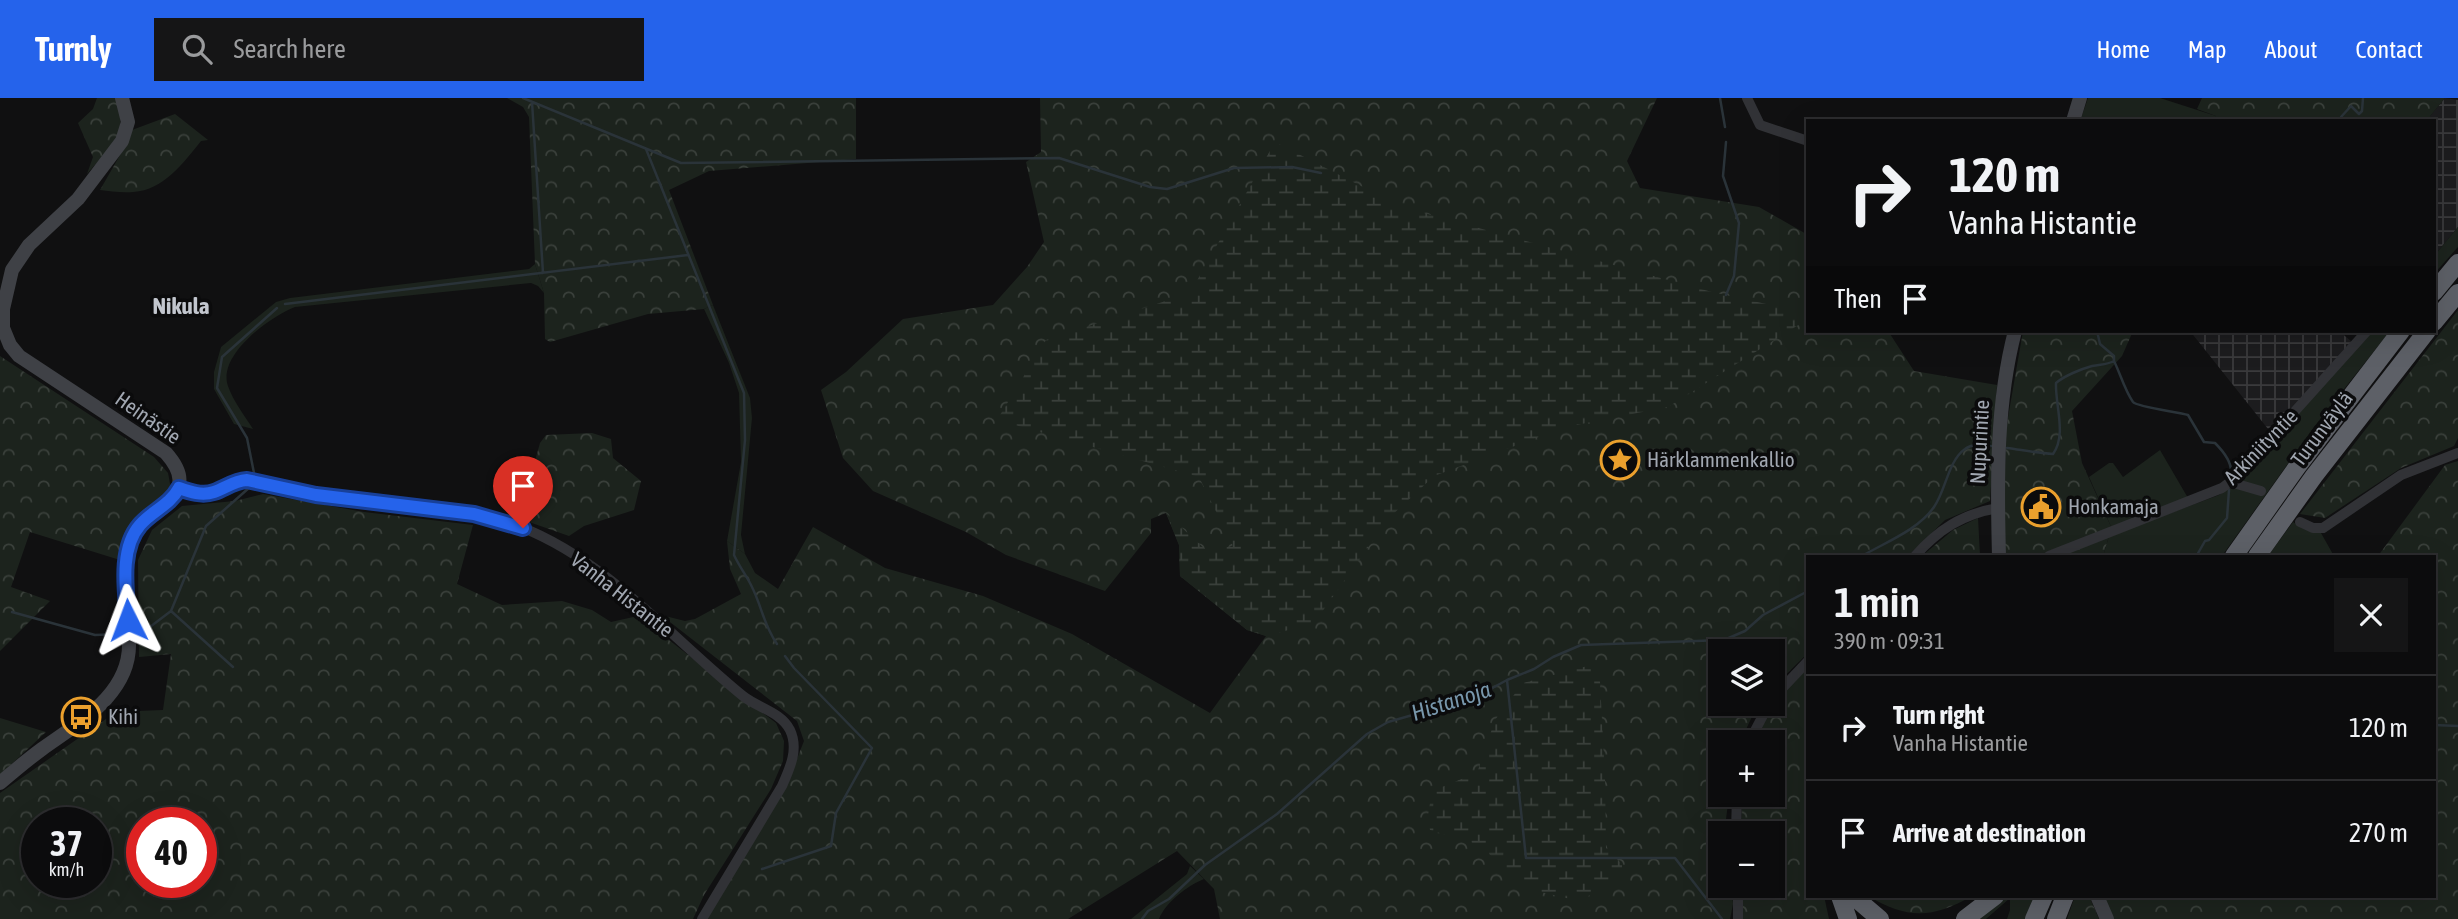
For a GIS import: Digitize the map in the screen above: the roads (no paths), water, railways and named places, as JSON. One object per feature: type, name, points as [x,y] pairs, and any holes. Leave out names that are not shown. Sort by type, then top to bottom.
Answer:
[{"type":"highway","points":[[2436,290],[2458,263]]},
{"type":"highway","points":[[2436,320],[2458,293]]},
{"type":"highway","name":"Turunväylä","points":[[2235,555],[2297,467],[2400,333]]},
{"type":"highway","name":"Turunväylä","points":[[2258,555],[2314,476],[2425,333]]},
{"type":"highway","points":[[1841,898],[1848,919]]},
{"type":"highway","points":[[1858,898],[1880,919]]},
{"type":"highway","points":[[1965,919],[1993,898]]},
{"type":"highway","points":[[2034,919],[2043,898]]},
{"type":"highway","points":[[2056,919],[2064,898]]},
{"type":"street","name":"Heinästie","points":[[122,98],[128,122],[122,141],[78,200],[19,256],[6,289],[2,328],[19,356],[166,453],[176,463],[180,474],[179,488]]},
{"type":"street","points":[[1747,98],[1760,125],[1806,140]]},
{"type":"street","points":[[2074,119],[2080,98]]},
{"type":"street","name":"Nupurintie","points":[[1999,555],[1998,508],[2003,395],[2015,333]]},
{"type":"street","name":"Arkiniityntie","points":[[2052,555],[2222,488],[2365,333]]},
{"type":"street","points":[[2300,522],[2323,528],[2401,475],[2458,453]]},
{"type":"street","name":"Vanha Histantie","points":[[179,488],[205,494],[235,480],[247,480],[316,495],[474,514],[523,528],[575,556],[611,582],[745,697],[781,719],[789,728],[793,740],[789,769],[782,786],[702,919]]},
{"type":"street","points":[[2230,482],[2261,491]]},
{"type":"street","points":[[0,783],[37,753],[77,727],[106,698],[120,679],[130,647],[126,576],[130,541],[139,526],[168,502],[179,488]]},
{"type":"street","points":[[1916,555],[1952,523],[1977,512],[1998,508]]},
{"type":"street","points":[[1785,685],[1806,663]]},
{"type":"street","points":[[1738,898],[1738,919]]},
{"type":"street","points":[[2098,898],[2108,919]]},
{"type":"waterway","points":[[523,98],[681,163],[1059,158],[1150,187],[1167,189],[1234,168],[1292,167],[1321,173]]},
{"type":"waterway","points":[[1720,98],[1725,127]]},
{"type":"waterway","name":"Histanoja","points":[[2342,119],[2351,106],[2359,114],[2362,111],[2363,98]]},
{"type":"waterway","points":[[532,102],[543,273]]},
{"type":"waterway","points":[[1726,142],[1723,176],[1739,223],[1734,276],[1726,295]]},
{"type":"waterway","points":[[646,149],[744,393],[745,440],[734,555],[751,585],[777,644]]},
{"type":"waterway","points":[[285,304],[688,255]]},
{"type":"waterway","points":[[254,473],[247,438],[217,388],[222,357],[277,308]]},
{"type":"waterway","name":"Histanoja","points":[[2007,448],[2053,454],[2060,429],[2056,383],[2083,369],[2114,361],[2114,356],[2100,344],[2097,333]]},
{"type":"waterway","points":[[2114,361],[2133,402],[2188,415],[2204,442],[2215,443],[2223,453],[2231,473]]},
{"type":"waterway","name":"Histanoja","points":[[1864,555],[1911,529],[1927,515],[1938,500],[1959,454],[1974,445],[1991,446]]},
{"type":"waterway","points":[[137,633],[142,633],[171,611],[206,526],[250,487]]},
{"type":"waterway","points":[[2197,555],[2205,541],[2209,540],[2227,518],[2229,490]]},
{"type":"waterway","name":"Histanoja","points":[[1142,919],[1148,911],[1169,899],[1205,865],[1277,814],[1367,734],[1388,722],[1476,697],[1581,645],[1724,640],[1745,631],[1763,615],[1806,592]]},
{"type":"waterway","points":[[171,611],[233,667]]},
{"type":"waterway","points":[[12,612],[95,635],[121,634]]},
{"type":"waterway","points":[[762,869],[831,846],[836,813],[872,748],[785,656]]},
{"type":"waterway","points":[[1507,680],[1526,858],[1675,858],[1722,919]]},
{"type":"waterway","points":[[2436,725],[2458,726]]},
{"type":"place","name":"Härklammenkallio","points":[[1620,460]]},
{"type":"place","name":"Honkamaja","points":[[2041,507]]},
{"type":"place","name":"Kihi","points":[[81,717]]},
{"type":"district","name":"Nikula","points":[[181,306]]}]
